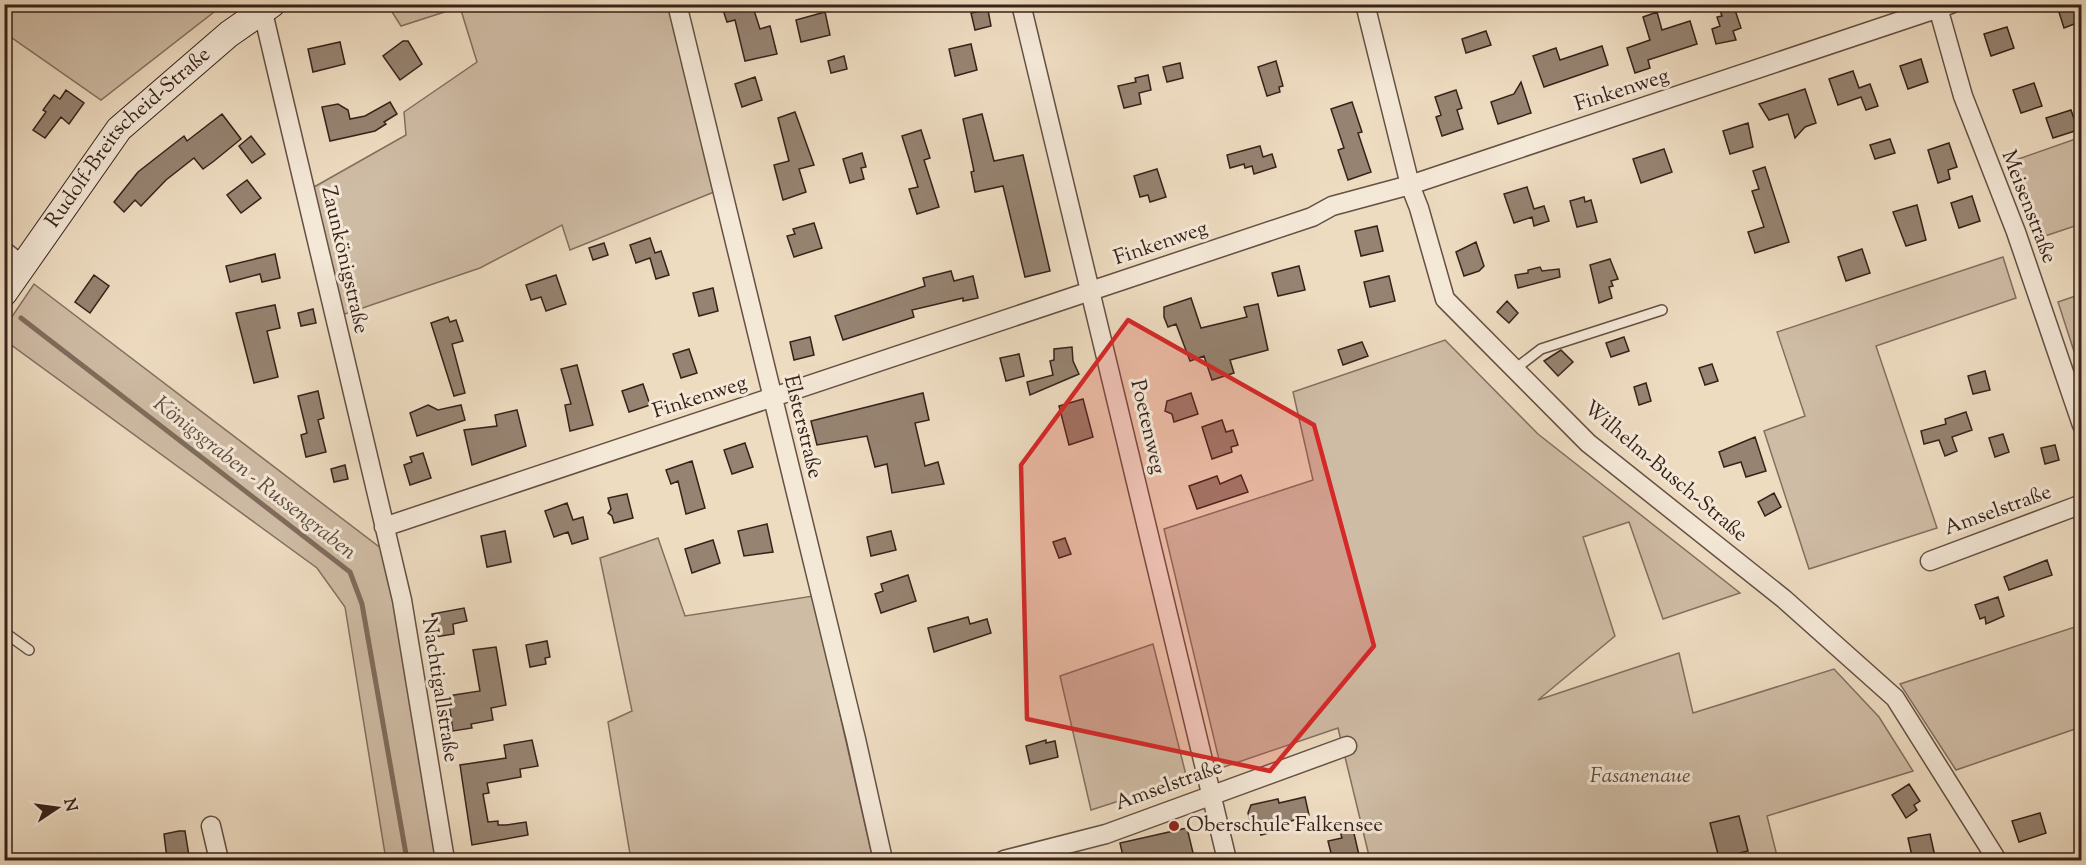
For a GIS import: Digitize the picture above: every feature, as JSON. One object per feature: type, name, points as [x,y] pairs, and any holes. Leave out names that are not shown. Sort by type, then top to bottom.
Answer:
[{"type":"street","name":"Elsterstraße","points":[[677,4],[856,739],[883,861]]},
{"type":"street","name":"Poetenweg","points":[[1021,4],[1092,291],[1227,861]]},
{"type":"street","name":"Wilhelm-Busch-Straße","points":[[1365,4],[1410,185],[1419,207],[1445,299],[1588,443],[1784,599],[1895,699],[1997,861]]},
{"type":"street","name":"Finkenweg","points":[[384,527],[1312,217],[1332,206],[1410,185],[1942,6]]},
{"type":"street","name":"Meisenstraße","points":[[1942,6],[1963,96],[2012,221],[2082,425]]},
{"type":"street","name":"Rudolf-Breitscheid-Straße","points":[[4,293],[14,259],[119,129],[265,7]]},
{"type":"street","name":"Zaunkönigstraße","points":[[265,7],[384,527]]},
{"type":"street","name":"Amselstraße","points":[[1930,561],[2082,504]]},
{"type":"street","name":"Nachtigallstraße","points":[[384,527],[402,600],[445,861]]},
{"type":"street","name":"Amselstraße","points":[[1004,861],[1106,834],[1347,746]]},
{"type":"street","points":[[211,826],[219,861]]},
{"type":"lane","points":[[1515,369],[1541,349],[1662,310]]},
{"type":"lane","points":[[4,632],[29,650]]},
{"type":"highlighted area","points":[[1128,320],[1314,425],[1374,646],[1270,771],[1027,719],[1021,465]]},
{"type":"green space","points":[[387,4],[671,5],[719,190],[570,250],[562,225],[480,268],[336,317],[307,191],[406,135],[404,112],[477,62],[460,7],[401,26]]},
{"type":"green space","points":[[4,5],[223,5],[101,100],[5,33]]},
{"type":"green space","points":[[2081,137],[2081,224],[2036,239],[2010,162]]},
{"type":"green space","points":[[2003,257],[2016,298],[1876,346],[1937,528],[1809,569],[1764,431],[1805,416],[1777,332]]},
{"type":"green space","points":[[34,284],[382,549],[386,558],[440,860],[386,860],[345,607],[317,568],[7,342],[5,344],[5,327]]},
{"type":"green space","points":[[2082,294],[2081,373],[2058,302]]},
{"type":"green space","name":"Fasanenaue","points":[[1445,340],[1538,434],[1740,593],[1663,619],[1629,522],[1583,537],[1615,636],[1538,700],[1679,653],[1693,713],[1834,669],[1879,717],[1913,771],[1767,816],[1778,860],[1370,860],[1338,728],[1221,768],[1164,529],[1313,480],[1293,392]]},
{"type":"green space","points":[[658,538],[685,616],[813,596],[873,860],[631,860],[608,722],[632,711],[600,558]]},
{"type":"green space","points":[[2081,625],[2081,727],[1956,770],[1900,684]]},
{"type":"green space","points":[[1153,644],[1187,779],[1091,810],[1060,676]]},
{"type":"building","points":[[721,4],[752,4],[760,29],[770,26],[777,54],[745,61],[735,20],[727,22]]},
{"type":"building","points":[[1733,4],[1741,28],[1733,31],[1736,40],[1716,44],[1712,29],[1720,26],[1717,17],[1722,16],[1719,8]]},
{"type":"building","points":[[2070,4],[2082,4],[2082,21],[2064,28],[2058,9]]},
{"type":"building","points":[[988,10],[991,26],[975,30],[971,13]]},
{"type":"building","points":[[825,12],[830,35],[801,42],[796,20]]},
{"type":"building","points":[[1657,12],[1662,30],[1690,21],[1697,44],[1648,60],[1650,68],[1635,73],[1627,48],[1650,40],[1643,17]]},
{"type":"building","points":[[2007,27],[2014,48],[1991,56],[1984,34]]},
{"type":"building","points":[[1486,31],[1491,45],[1466,53],[1462,39]]},
{"type":"building","points":[[403,41],[408,41],[422,64],[400,80],[383,56]]},
{"type":"building","points":[[340,42],[345,64],[313,72],[308,49]]},
{"type":"building","points":[[971,44],[977,70],[955,76],[949,49]]},
{"type":"building","points":[[1602,46],[1608,65],[1544,87],[1533,56],[1556,48],[1560,60]]},
{"type":"building","points":[[844,56],[847,69],[831,73],[828,61]]},
{"type":"building","points":[[1921,59],[1928,82],[1908,89],[1900,66]]},
{"type":"building","points":[[1276,61],[1283,86],[1279,87],[1280,92],[1267,96],[1258,67]]},
{"type":"building","points":[[1180,63],[1183,78],[1167,82],[1163,67]]},
{"type":"building","points":[[1853,71],[1859,88],[1870,84],[1878,106],[1866,110],[1861,97],[1838,105],[1829,79]]},
{"type":"building","points":[[1148,75],[1151,90],[1139,93],[1141,104],[1124,108],[1118,86],[1136,82],[1135,78]]},
{"type":"building","points":[[755,77],[762,100],[742,107],[735,84]]},
{"type":"building","points":[[1521,82],[1531,113],[1498,124],[1491,102],[1514,94]]},
{"type":"building","points":[[2034,83],[2042,106],[2021,113],[2013,90]]},
{"type":"building","points":[[1805,89],[1816,123],[1805,127],[1795,138],[1788,114],[1769,120],[1759,104]]},
{"type":"building","points":[[66,90],[84,103],[69,124],[61,117],[45,138],[33,130],[46,112],[43,110],[54,95],[60,99]]},
{"type":"building","points":[[1456,90],[1462,108],[1457,110],[1463,129],[1442,136],[1436,117],[1441,115],[1435,97]]},
{"type":"building","points":[[390,102],[397,114],[384,122],[386,124],[375,131],[330,141],[322,107],[338,104],[348,110],[350,119],[365,116]]},
{"type":"building","points":[[1352,102],[1362,132],[1358,133],[1371,172],[1348,180],[1338,150],[1344,148],[1331,109]]},
{"type":"building","points":[[2071,110],[2078,130],[2053,138],[2046,118]]},
{"type":"building","points":[[795,112],[814,165],[799,169],[806,192],[783,200],[774,165],[789,161],[778,118]]},
{"type":"building","points":[[222,114],[241,139],[214,161],[203,169],[194,158],[166,180],[141,206],[135,200],[124,212],[114,202],[138,172],[184,136],[187,141]]},
{"type":"building","points":[[982,114],[994,161],[1023,155],[1050,271],[1025,277],[1003,186],[975,192],[971,172],[974,171],[963,119]]},
{"type":"building","points":[[1748,123],[1753,147],[1730,154],[1723,131]]},
{"type":"building","points":[[921,130],[930,158],[924,160],[939,207],[917,214],[909,189],[918,187],[902,136]]},
{"type":"building","points":[[251,136],[265,154],[252,163],[239,146]]},
{"type":"building","points":[[1890,139],[1895,153],[1875,159],[1870,145]]},
{"type":"building","points":[[1949,143],[1957,167],[1948,170],[1950,179],[1938,183],[1928,150]]},
{"type":"building","points":[[1260,146],[1263,157],[1272,154],[1276,167],[1254,174],[1252,166],[1245,168],[1244,164],[1230,168],[1227,155]]},
{"type":"building","points":[[1664,149],[1672,172],[1641,183],[1633,159]]},
{"type":"building","points":[[862,153],[866,167],[861,168],[864,179],[850,183],[843,159]]},
{"type":"building","points":[[1765,167],[1789,242],[1755,253],[1748,232],[1764,227],[1752,191],[1759,189],[1753,171]]},
{"type":"building","points":[[1157,169],[1166,197],[1150,202],[1148,195],[1140,197],[1134,176]]},
{"type":"building","points":[[247,180],[261,198],[241,213],[227,195]]},
{"type":"building","points":[[1527,187],[1534,209],[1544,206],[1549,221],[1534,226],[1532,217],[1514,223],[1504,194]]},
{"type":"building","points":[[1972,196],[1980,221],[1959,228],[1951,203]]},
{"type":"building","points":[[1584,197],[1585,202],[1591,200],[1597,222],[1577,227],[1570,201]]},
{"type":"building","points":[[1917,205],[1926,240],[1906,246],[1893,212]]},
{"type":"building","points":[[814,223],[822,248],[794,257],[787,236],[795,234],[793,229]]},
{"type":"building","points":[[1377,226],[1383,251],[1361,256],[1355,231]]},
{"type":"building","points":[[650,238],[655,253],[661,251],[669,275],[656,279],[650,258],[636,263],[630,245]]},
{"type":"building","points":[[1476,242],[1484,266],[1479,271],[1464,276],[1456,252]]},
{"type":"building","points":[[604,243],[608,255],[593,260],[589,248]]},
{"type":"building","points":[[1862,249],[1870,273],[1846,281],[1838,257]]},
{"type":"building","points":[[275,254],[280,278],[262,282],[260,274],[230,282],[226,266]]},
{"type":"building","points":[[1610,259],[1618,279],[1611,281],[1613,286],[1609,287],[1612,298],[1599,303],[1590,265]]},
{"type":"building","points":[[1299,266],[1305,290],[1278,296],[1272,273]]},
{"type":"building","points":[[1540,267],[1542,271],[1559,269],[1560,277],[1518,288],[1515,275],[1528,273],[1528,270]]},
{"type":"building","points":[[951,271],[954,281],[973,276],[978,298],[963,301],[963,298],[912,310],[914,317],[843,340],[835,316],[925,286],[923,278]]},
{"type":"building","points":[[94,275],[109,286],[90,313],[75,302]]},
{"type":"building","points":[[556,275],[566,304],[546,311],[541,297],[531,300],[526,285]]},
{"type":"building","points":[[1389,276],[1395,301],[1370,307],[1364,282]]},
{"type":"building","points":[[713,288],[718,311],[699,316],[693,293]]},
{"type":"building","points":[[1191,298],[1201,328],[1247,317],[1244,307],[1258,304],[1268,350],[1230,360],[1234,373],[1212,380],[1204,356],[1190,361],[1176,324],[1168,327],[1164,317],[1164,307]]},
{"type":"building","points":[[1507,301],[1518,313],[1509,323],[1497,312]]},
{"type":"building","points":[[275,305],[280,328],[267,331],[278,377],[254,383],[236,313]]},
{"type":"building","points":[[313,309],[316,323],[301,326],[298,313]]},
{"type":"building","points":[[448,317],[450,322],[456,320],[463,341],[452,344],[465,393],[454,396],[431,323]]},
{"type":"building","points":[[810,337],[814,355],[794,360],[790,342]]},
{"type":"building","points":[[1624,337],[1629,351],[1611,357],[1606,343]]},
{"type":"building","points":[[1362,342],[1368,356],[1343,365],[1338,350]]},
{"type":"building","points":[[1072,347],[1073,361],[1079,374],[1030,395],[1027,382],[1053,375],[1050,361],[1054,360],[1054,349]]},
{"type":"building","points":[[689,349],[697,373],[681,378],[673,354]]},
{"type":"building","points":[[1561,350],[1573,362],[1558,376],[1544,361]]},
{"type":"building","points":[[1019,354],[1024,376],[1006,381],[1000,358]]},
{"type":"building","points":[[1712,364],[1718,381],[1705,385],[1699,368]]},
{"type":"building","points":[[577,365],[593,425],[570,431],[565,405],[571,404],[561,369]]},
{"type":"building","points":[[1985,371],[1990,390],[1973,394],[1968,376]]},
{"type":"building","points":[[1646,383],[1651,401],[1639,405],[1634,387]]},
{"type":"building","points":[[643,384],[650,405],[629,412],[622,391]]},
{"type":"building","points":[[318,391],[324,418],[318,420],[326,452],[306,457],[301,435],[307,433],[298,396]]},
{"type":"building","points":[[923,393],[929,420],[915,423],[925,466],[938,462],[944,484],[892,493],[887,464],[875,467],[867,436],[817,445],[811,421]]},
{"type":"building","points":[[1191,393],[1198,414],[1174,422],[1172,414],[1165,411],[1167,401]]},
{"type":"building","points":[[1083,399],[1093,437],[1069,445],[1059,406]]},
{"type":"building","points":[[428,405],[438,410],[461,405],[465,420],[417,436],[410,413]]},
{"type":"building","points":[[517,410],[526,446],[472,465],[464,430],[497,426],[495,415]]},
{"type":"building","points":[[1966,412],[1972,430],[1952,437],[1957,451],[1945,456],[1939,440],[1924,444],[1921,431],[1946,424],[1945,419]]},
{"type":"building","points":[[1222,420],[1226,432],[1233,430],[1238,445],[1231,447],[1232,452],[1212,459],[1202,427]]},
{"type":"building","points":[[2003,434],[2009,452],[1995,457],[1989,438]]},
{"type":"building","points":[[1755,437],[1766,471],[1746,477],[1741,462],[1724,467],[1719,452]]},
{"type":"building","points":[[745,443],[753,467],[732,474],[724,450]]},
{"type":"building","points":[[2055,445],[2059,460],[2045,464],[2041,448]]},
{"type":"building","points":[[423,453],[431,478],[410,485],[404,465],[412,462],[410,457]]},
{"type":"building","points":[[692,461],[705,508],[686,514],[678,481],[671,484],[666,470]]},
{"type":"building","points":[[345,465],[348,479],[334,482],[331,469]]},
{"type":"building","points":[[1241,475],[1248,492],[1197,509],[1189,486],[1217,476],[1220,484]]},
{"type":"building","points":[[1774,493],[1781,507],[1765,516],[1758,502]]},
{"type":"building","points":[[627,494],[633,518],[614,523],[612,516],[608,513],[611,509],[608,498]]},
{"type":"building","points":[[567,503],[573,520],[583,517],[588,539],[572,544],[568,532],[554,537],[545,511]]},
{"type":"building","points":[[767,524],[773,552],[744,556],[738,531]]},
{"type":"building","points":[[505,531],[511,562],[487,567],[481,536]]},
{"type":"building","points":[[891,531],[896,550],[871,556],[867,537]]},
{"type":"building","points":[[1065,538],[1071,554],[1059,558],[1053,542]]},
{"type":"building","points":[[713,540],[720,563],[692,573],[685,549]]},
{"type":"building","points":[[2047,560],[2052,575],[2009,590],[2004,577]]},
{"type":"building","points":[[908,575],[916,601],[881,613],[875,594],[883,591],[881,584]]},
{"type":"building","points":[[1998,597],[2004,616],[1986,624],[1985,617],[1980,619],[1975,605]]},
{"type":"building","points":[[464,608],[467,621],[453,624],[454,634],[436,637],[432,614]]},
{"type":"building","points":[[968,617],[970,624],[987,619],[991,633],[934,652],[928,628]]},
{"type":"building","points":[[547,641],[550,657],[545,658],[546,664],[530,667],[526,645]]},
{"type":"building","points":[[496,647],[506,705],[491,708],[493,720],[471,724],[472,728],[453,731],[448,696],[480,691],[473,650]]},
{"type":"building","points":[[532,740],[538,766],[520,769],[521,777],[487,783],[489,793],[483,794],[488,822],[498,821],[498,825],[506,825],[526,822],[528,835],[472,845],[460,765],[506,758],[504,745]]},
{"type":"building","points":[[1046,740],[1046,743],[1055,741],[1058,757],[1030,764],[1026,746]]},
{"type":"building","points":[[1909,784],[1920,801],[1914,805],[1917,810],[1906,818],[1892,795]]},
{"type":"building","points":[[1305,797],[1309,815],[1274,827],[1275,831],[1261,835],[1259,830],[1253,831],[1248,813],[1251,805],[1278,799],[1279,803]]},
{"type":"building","points":[[2040,813],[2046,833],[2019,842],[2012,821]]},
{"type":"building","points":[[1739,816],[1748,851],[1719,858],[1710,823]]},
{"type":"building","points":[[1352,825],[1359,855],[1333,861],[1328,841],[1342,838],[1339,828]]},
{"type":"building","points":[[1187,828],[1195,861],[1124,861],[1120,843]]},
{"type":"building","points":[[185,831],[189,856],[167,859],[164,834]]},
{"type":"building","points":[[1930,834],[1936,861],[1913,861],[1908,838]]},
{"type":"waterway","name":"Königsgraben - Russengraben","points":[[21,318],[350,572],[362,604],[407,860]]},
{"type":"place","name":"Oberschule Falkensee","points":[[1174,826]]}]
